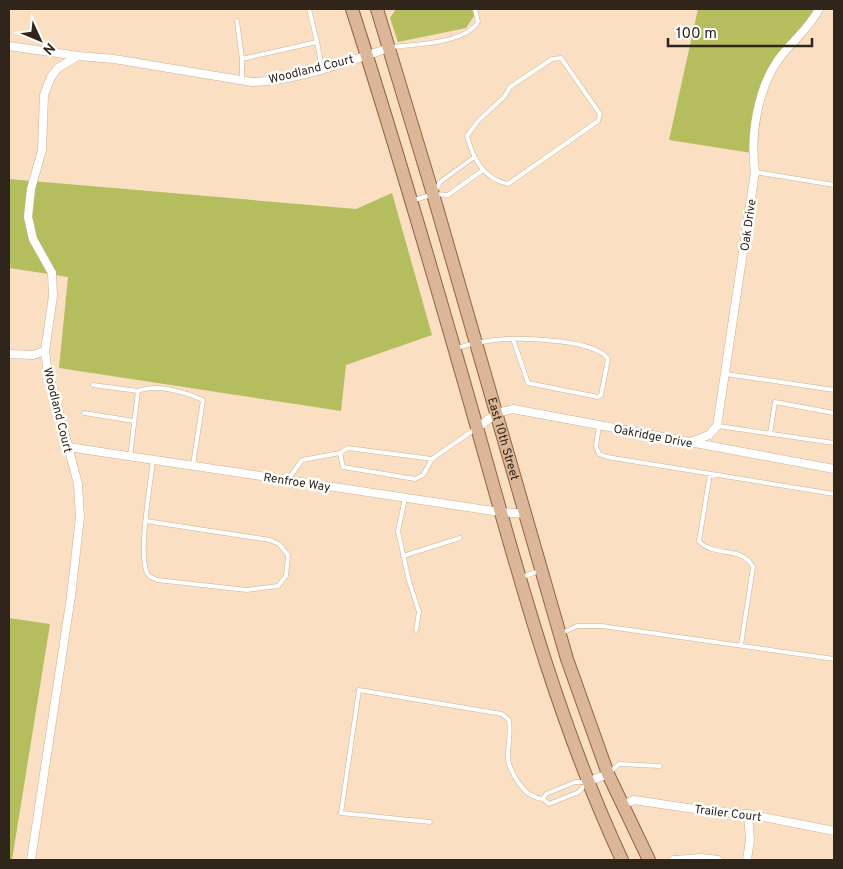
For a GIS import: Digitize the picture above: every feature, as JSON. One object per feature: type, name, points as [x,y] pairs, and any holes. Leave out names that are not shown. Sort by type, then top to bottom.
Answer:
[{"type":"main road","name":"East 10th Street","points":[[352,9],[411,201],[546,669],[587,782],[622,860]]},
{"type":"main road","name":"East 10th Street","points":[[379,9],[560,634],[608,774],[649,860]]},
{"type":"street","name":"Oak Drive","points":[[717,426],[756,172],[752,153],[764,85],[779,59],[810,25],[819,9]]},
{"type":"street","points":[[9,46],[78,56]]},
{"type":"street","name":"Woodland Court","points":[[31,860],[71,596],[80,517],[78,484],[47,367],[45,351],[53,296],[52,278],[47,262],[29,228],[28,205],[42,150],[46,84],[58,68],[78,56],[114,59],[242,80],[268,81],[322,68],[389,48]]},
{"type":"street","points":[[9,354],[33,355],[45,351]]},
{"type":"street","name":"Oakridge Drive","points":[[497,413],[513,410],[834,469]]},
{"type":"street","points":[[477,428],[497,413]]},
{"type":"street","points":[[688,443],[708,435],[717,426]]},
{"type":"street","name":"Renfroe Way","points":[[68,447],[500,512],[526,514]]},
{"type":"street","points":[[587,782],[608,774]]},
{"type":"street","name":"Trailer Court","points":[[622,805],[634,800],[708,811],[748,814],[834,831]]},
{"type":"street","points":[[747,860],[750,840],[748,814]]},
{"type":"street","points":[[674,860],[695,858],[718,860]]},
{"type":"lane","points":[[309,9],[322,68]]},
{"type":"lane","points":[[389,48],[442,41],[472,31],[478,22],[476,9]]},
{"type":"lane","points":[[237,21],[242,59],[242,80]]},
{"type":"lane","points":[[242,59],[317,42]]},
{"type":"lane","points":[[561,58],[600,114],[598,121],[508,184],[498,182],[483,170],[473,158],[466,136],[471,128],[504,97],[510,87],[552,59],[561,58]]},
{"type":"lane","points":[[433,194],[440,182],[473,158]]},
{"type":"lane","points":[[411,201],[433,194],[448,195],[483,170]]},
{"type":"lane","points":[[756,172],[834,185]]},
{"type":"lane","points":[[454,348],[476,342],[513,339],[567,343],[600,350],[608,358],[601,395],[598,397],[528,383],[513,339]]},
{"type":"lane","points":[[726,374],[834,390]]},
{"type":"lane","points":[[93,385],[138,391],[148,387],[188,393],[203,400],[193,466]]},
{"type":"lane","points":[[130,457],[138,391]]},
{"type":"lane","points":[[770,434],[774,402],[834,412]]},
{"type":"lane","points":[[84,413],[134,421]]},
{"type":"lane","points":[[599,426],[596,446],[599,454],[607,457],[834,494]]},
{"type":"lane","points":[[717,426],[834,443]]},
{"type":"lane","points":[[340,453],[343,468],[414,479],[423,476],[432,459],[477,428]]},
{"type":"lane","points":[[288,480],[302,460],[340,453],[348,448],[432,459]]},
{"type":"lane","points":[[146,521],[270,540],[279,544],[288,555],[286,576],[278,586],[247,590],[157,580],[149,576],[143,563],[146,521],[153,460]]},
{"type":"lane","points":[[710,474],[699,541],[704,547],[742,555],[749,560],[753,568],[740,645]]},
{"type":"lane","points":[[405,498],[398,531],[419,612],[416,630]]},
{"type":"lane","points":[[403,556],[460,538]]},
{"type":"lane","points":[[520,578],[542,570]]},
{"type":"lane","points":[[560,634],[577,626],[602,626],[834,659]]},
{"type":"lane","points":[[430,822],[341,813],[359,690],[502,714],[509,720],[508,766],[525,791],[534,798],[543,799],[549,804],[579,792],[587,782]]},
{"type":"lane","points":[[608,774],[619,764],[660,766]]},
{"type":"lane","points":[[543,799],[546,794],[575,782],[587,782]]},
{"type":"green space","points":[[396,9],[472,9],[474,16],[466,28],[398,42],[390,18]]},
{"type":"green space","points":[[698,9],[816,9],[779,59],[760,105],[752,153],[669,140]]},
{"type":"green space","points":[[9,179],[356,209],[392,193],[432,335],[346,365],[341,411],[59,368],[68,277],[9,268]]},
{"type":"green space","points":[[9,618],[50,624],[12,860],[9,860]]}]
